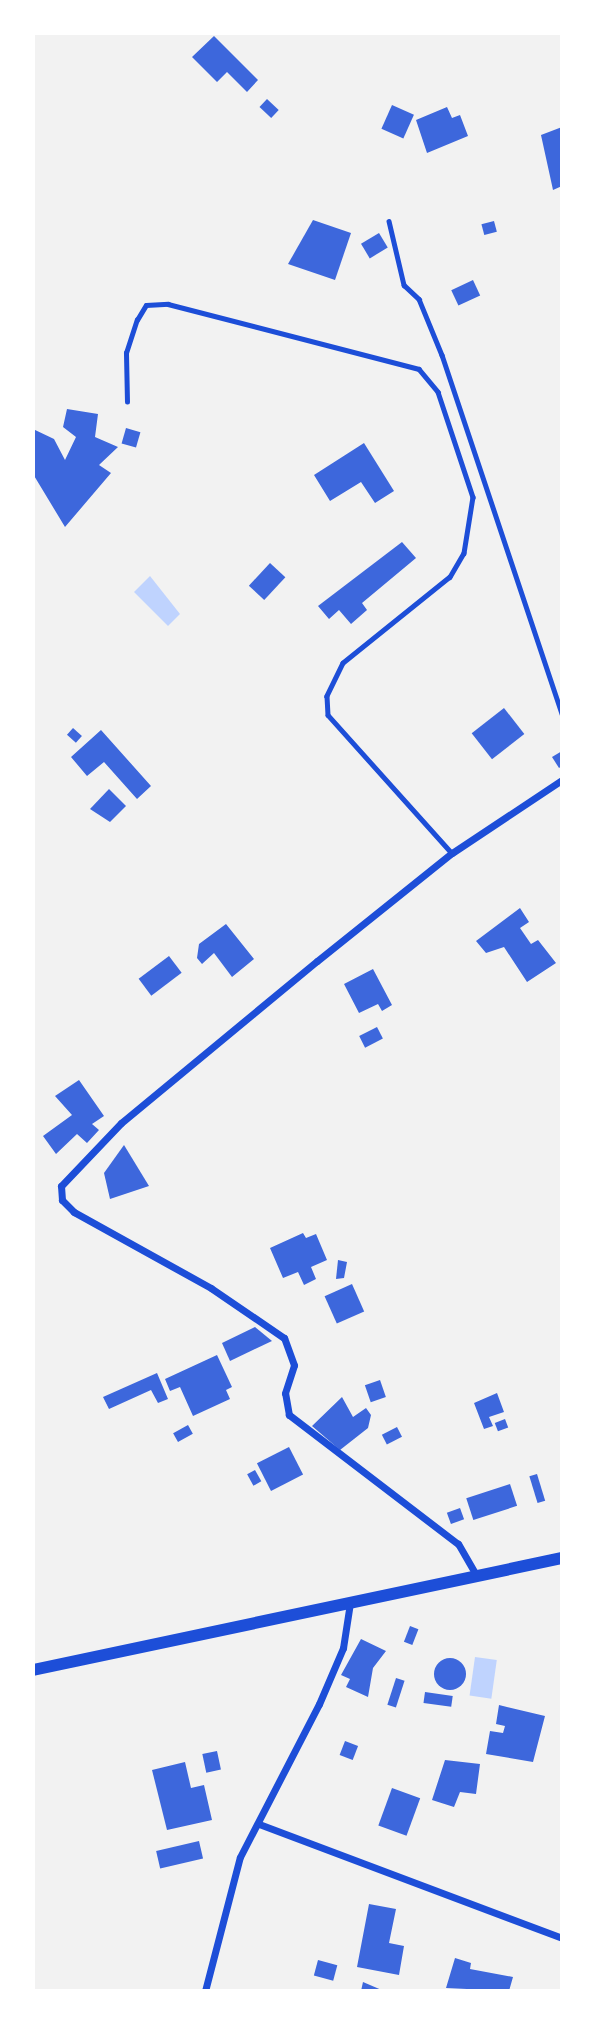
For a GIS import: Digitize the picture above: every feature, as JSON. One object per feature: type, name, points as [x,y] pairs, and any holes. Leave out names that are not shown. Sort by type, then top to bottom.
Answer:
[{"type":"main road","points":[[33,1670],[475,1573],[562,1558]]},
{"type":"street","points":[[475,1573],[458,1544],[289,1415],[285,1394],[294,1365],[284,1338],[211,1288],[74,1212],[62,1199],[61,1186],[121,1123],[452,853],[562,780]]},
{"type":"street","points":[[205,1991],[240,1857],[259,1824],[343,1648],[350,1602]]},
{"type":"street","points":[[259,1824],[562,1938]]},
{"type":"lane","points":[[389,221],[404,285],[419,299],[442,355],[562,714]]},
{"type":"lane","points":[[127,402],[125,353],[137,320],[146,305],[168,304],[419,369],[438,392],[473,497],[464,553],[450,577],[342,663],[327,696],[328,715],[452,853]]},
{"type":"water","points":[[150,576],[180,614],[168,626],[134,592]]},
{"type":"water","points":[[475,1657],[497,1660],[491,1699],[470,1696]]},
{"type":"building","points":[[214,36],[258,80],[247,92],[227,72],[217,82],[192,57]]},
{"type":"building","points":[[267,99],[279,110],[271,118],[259,107]]},
{"type":"building","points":[[392,105],[414,115],[403,139],[381,129]]},
{"type":"building","points":[[447,107],[452,118],[460,115],[468,136],[427,153],[416,120]]},
{"type":"building","points":[[562,127],[562,186],[553,190],[541,135]]},
{"type":"building","points":[[313,220],[351,233],[335,280],[288,264]]},
{"type":"building","points":[[494,221],[497,232],[484,235],[481,224]]},
{"type":"building","points":[[379,233],[388,248],[370,258],[361,244]]},
{"type":"building","points":[[473,280],[480,295],[458,306],[451,290]]},
{"type":"building","points":[[67,409],[98,414],[95,437],[118,447],[99,465],[111,473],[65,527],[33,474],[33,429],[54,439],[65,460],[76,437],[63,427]]},
{"type":"building","points":[[126,428],[140,432],[136,448],[122,443]]},
{"type":"building","points":[[364,443],[394,491],[375,503],[361,482],[330,501],[314,475]]},
{"type":"building","points":[[402,542],[416,558],[362,603],[367,610],[351,624],[339,610],[329,619],[318,606]]},
{"type":"building","points":[[270,563],[285,577],[264,600],[249,586]]},
{"type":"building","points":[[504,708],[524,734],[492,759],[472,733]]},
{"type":"building","points":[[73,728],[82,736],[76,743],[67,735]]},
{"type":"building","points":[[101,730],[151,786],[137,799],[104,762],[87,776],[71,757]]},
{"type":"building","points":[[562,751],[562,766],[559,768],[552,757]]},
{"type":"building","points":[[109,789],[126,806],[110,822],[90,809]]},
{"type":"building","points":[[520,908],[529,922],[520,928],[531,944],[538,940],[556,963],[527,982],[504,947],[486,953],[476,941]]},
{"type":"building","points":[[226,924],[254,959],[232,977],[214,953],[202,964],[197,958],[199,944]]},
{"type":"building","points":[[169,956],[182,973],[151,996],[139,979]]},
{"type":"building","points":[[373,969],[392,1005],[382,1011],[378,1004],[359,1013],[344,984]]},
{"type":"building","points":[[377,1027],[383,1039],[365,1048],[359,1036]]},
{"type":"building","points":[[79,1080],[104,1116],[92,1124],[99,1130],[87,1143],[77,1134],[56,1154],[43,1136],[72,1115],[55,1096]]},
{"type":"building","points":[[124,1145],[149,1186],[110,1199],[104,1173]]},
{"type":"building","points":[[303,1233],[306,1238],[316,1234],[327,1260],[311,1267],[316,1279],[304,1285],[298,1272],[283,1278],[270,1248]]},
{"type":"building","points":[[338,1260],[347,1262],[344,1278],[336,1279]]},
{"type":"building","points":[[352,1284],[364,1311],[337,1324],[325,1296]]},
{"type":"building","points":[[255,1327],[272,1341],[230,1361],[222,1343]]},
{"type":"building","points":[[217,1355],[232,1387],[226,1390],[230,1399],[193,1416],[180,1387],[170,1391],[165,1379]]},
{"type":"building","points":[[157,1373],[168,1399],[158,1403],[151,1390],[109,1409],[103,1397]]},
{"type":"building","points":[[380,1380],[386,1397],[371,1402],[365,1385]]},
{"type":"building","points":[[497,1393],[504,1412],[489,1417],[493,1426],[484,1429],[474,1403]]},
{"type":"building","points":[[342,1397],[353,1417],[366,1408],[371,1415],[368,1428],[340,1450],[312,1426]]},
{"type":"building","points":[[505,1419],[508,1427],[498,1431],[495,1423]]},
{"type":"building","points":[[188,1425],[193,1434],[178,1442],[173,1433]]},
{"type":"building","points":[[397,1427],[402,1437],[387,1445],[382,1435]]},
{"type":"building","points":[[289,1447],[303,1475],[271,1491],[257,1463]]},
{"type":"building","points":[[255,1470],[261,1481],[253,1486],[247,1474]]},
{"type":"building","points":[[537,1474],[545,1501],[538,1503],[529,1476]]},
{"type":"building","points":[[510,1484],[517,1506],[473,1520],[466,1498]]},
{"type":"building","points":[[460,1508],[464,1519],[451,1524],[447,1513]]},
{"type":"building","points":[[410,1626],[418,1629],[412,1645],[404,1642]]},
{"type":"building","points":[[361,1639],[386,1651],[373,1668],[368,1697],[346,1687],[350,1679],[341,1675]]},
{"type":"building","points":[[450,1658],[461,1663],[466,1674],[461,1685],[450,1690],[439,1685],[434,1674],[439,1663]]},
{"type":"building","points":[[396,1678],[405,1681],[396,1707],[387,1705]]},
{"type":"building","points":[[425,1692],[453,1696],[451,1707],[423,1703]]},
{"type":"building","points":[[499,1705],[545,1716],[533,1762],[486,1754],[490,1731],[503,1733],[505,1726],[496,1724]]},
{"type":"building","points":[[345,1741],[358,1746],[353,1760],[340,1755]]},
{"type":"building","points":[[217,1751],[221,1770],[206,1773],[202,1754]]},
{"type":"building","points":[[445,1760],[480,1764],[476,1794],[460,1792],[454,1807],[432,1800]]},
{"type":"building","points":[[185,1762],[191,1788],[204,1785],[212,1820],[167,1830],[152,1770]]},
{"type":"building","points":[[392,1788],[420,1798],[407,1836],[378,1826]]},
{"type":"building","points":[[199,1841],[203,1859],[160,1868],[156,1851]]},
{"type":"building","points":[[369,1904],[396,1909],[389,1943],[404,1946],[399,1975],[357,1967]]},
{"type":"building","points":[[455,1958],[471,1963],[470,1969],[513,1977],[509,1991],[446,1988]]},
{"type":"building","points":[[318,1960],[337,1965],[333,1981],[314,1975]]},
{"type":"building","points":[[363,1982],[384,1991],[361,1991]]}]
